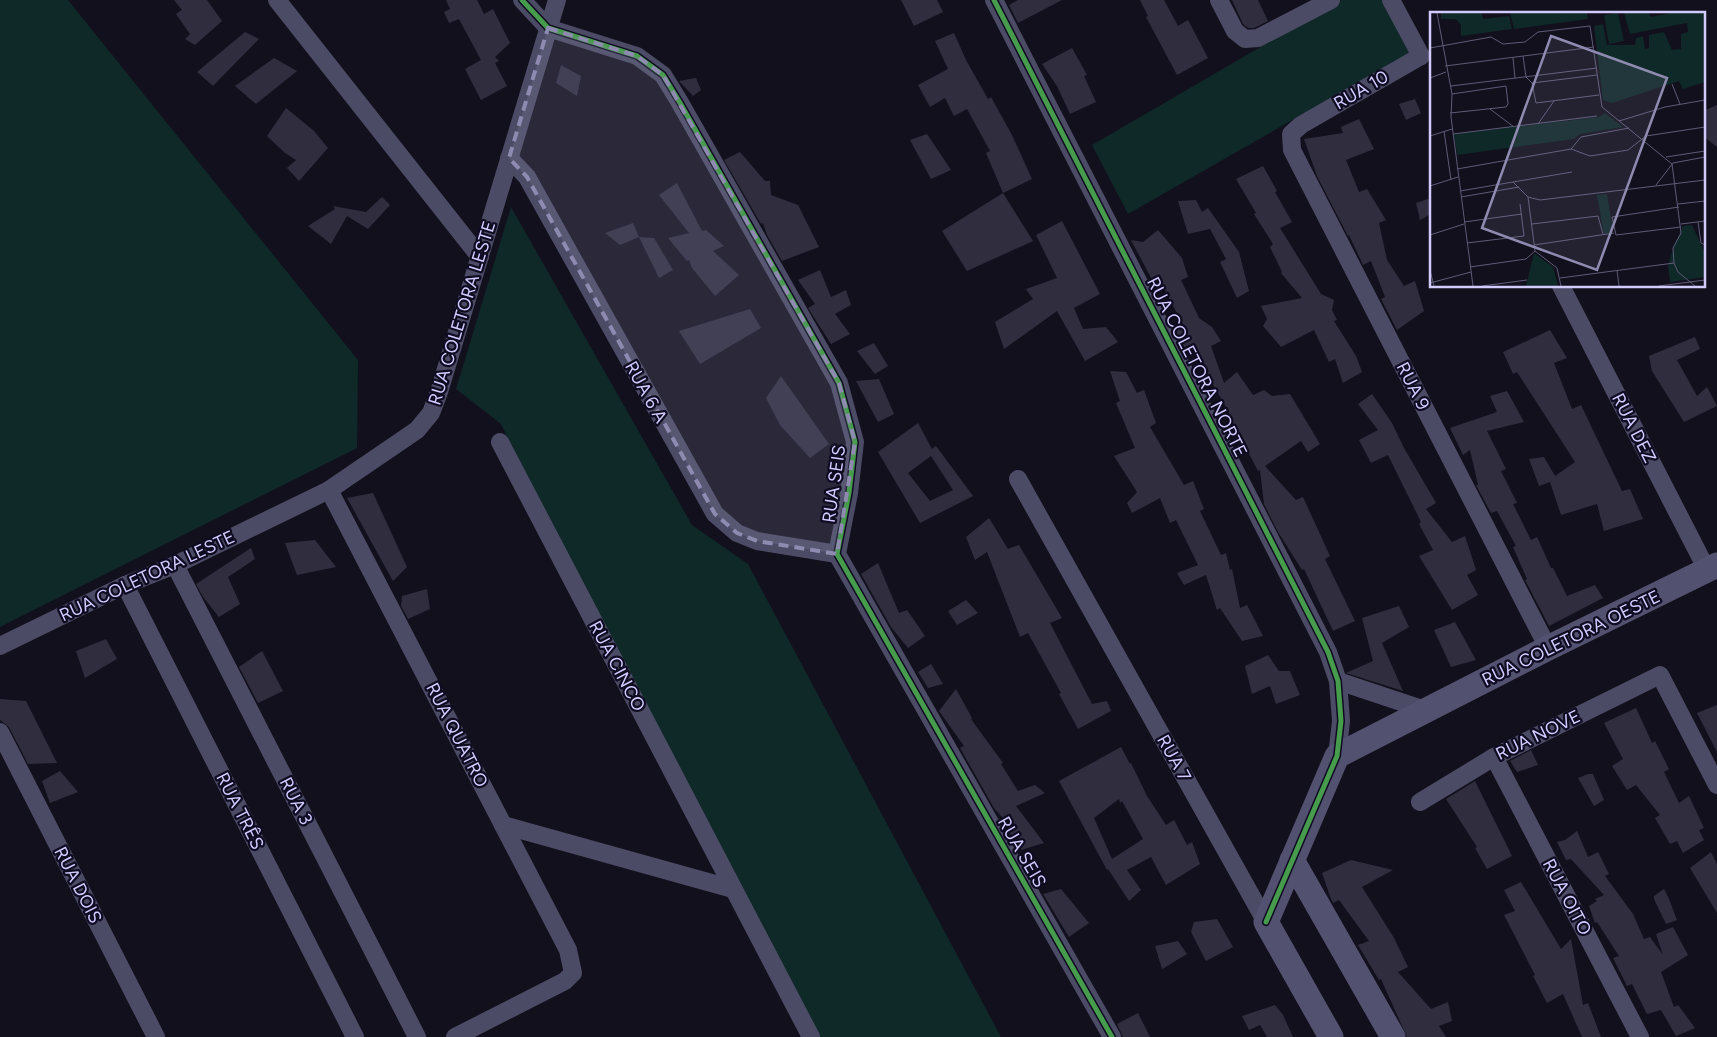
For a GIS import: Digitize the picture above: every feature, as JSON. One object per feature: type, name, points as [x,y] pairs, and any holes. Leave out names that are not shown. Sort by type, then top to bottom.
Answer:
[{"type":"street","points":[[277,0],[480,257]]},
{"type":"street","name":"RUA SEIS","points":[[522,0],[548,28],[637,56],[663,75],[839,383],[855,442],[849,493],[837,554],[1112,1037]]},
{"type":"street","name":"RUA COLETORA LESTE","points":[[0,646],[125,585],[174,565],[329,490],[418,430],[431,413],[457,335],[557,0]]},
{"type":"street","name":"RUA COLETORA NORTE","points":[[994,0],[1328,652],[1338,681],[1341,720],[1337,756]]},
{"type":"street","points":[[1219,0],[1235,31],[1245,38],[1258,38],[1331,0]]},
{"type":"street","points":[[1391,0],[1426,57]]},
{"type":"street","name":"RUA 10","points":[[1301,125],[1426,57]]},
{"type":"street","name":"RUA 9","points":[[1301,125],[1291,134],[1292,150],[1548,648]]},
{"type":"street","name":"RUA 6 A","points":[[509,158],[527,177],[715,514],[737,532],[757,541],[837,554]]},
{"type":"street","name":"RUA DEZ","points":[[1562,288],[1712,568]]},
{"type":"street","name":"RUA CINCO","points":[[500,442],[811,1037]]},
{"type":"street","name":"RUA 7","points":[[1018,479],[1331,1037]]},
{"type":"street","name":"RUA QUATRO","points":[[329,490],[568,950],[572,973],[565,981],[456,1037]]},
{"type":"street","name":"RUA 3","points":[[174,565],[417,1037]]},
{"type":"street","name":"RUA COLETORA OESTE","points":[[1337,756],[1548,648],[1712,568]]},
{"type":"street","name":"RUA TRÊS","points":[[125,585],[355,1037]]},
{"type":"street","name":"RUA NOVE","points":[[1420,802],[1494,756],[1660,675],[1717,785]]},
{"type":"street","points":[[1338,681],[1425,710]]},
{"type":"street","name":"RUA DOIS","points":[[0,732],[156,1037]]},
{"type":"street","points":[[1266,922],[1337,756]]},
{"type":"street","name":"RUA OITO","points":[[1494,756],[1640,1037]]},
{"type":"street","points":[[503,824],[733,889]]},
{"type":"street","points":[[1292,860],[1393,1037]]},
{"type":"highlighted area","points":[[548,28],[637,56],[663,75],[839,383],[855,442],[837,554],[757,541],[737,533],[715,514],[527,177],[509,158]]},
{"type":"green space","points":[[0,0],[68,0],[358,360],[357,448],[0,627]]},
{"type":"green space","points":[[1341,0],[1385,0],[1413,51],[1128,214],[1092,145]]},
{"type":"green space","points":[[511,207],[692,525],[748,564],[1001,1037],[809,1037],[501,424],[456,389]]},
{"type":"building","points":[[174,0],[207,0],[222,21],[195,45],[185,39],[190,34],[176,14],[182,10]]},
{"type":"building","points":[[446,0],[477,0],[484,14],[493,9],[510,43],[495,57],[499,61],[495,63],[507,86],[481,100],[465,69],[481,60],[459,19],[449,23],[444,12],[450,9]]},
{"type":"building","points":[[901,0],[937,0],[943,12],[914,26]]},
{"type":"building","points":[[1018,0],[1062,0],[1018,23],[1009,5]]},
{"type":"building","points":[[1140,0],[1164,0],[1178,26],[1188,20],[1208,58],[1177,75],[1146,17],[1148,16]]},
{"type":"building","points":[[1232,0],[1258,0],[1268,21],[1254,28],[1248,28],[1243,24]]},
{"type":"building","points":[[245,32],[259,39],[213,86],[197,72]]},
{"type":"building","points":[[954,33],[966,60],[988,99],[991,97],[1012,135],[1032,179],[1003,193],[986,153],[990,151],[967,109],[954,116],[945,98],[930,107],[918,85],[948,69],[935,41]]},
{"type":"building","points":[[1072,48],[1087,75],[1084,76],[1096,102],[1070,114],[1057,86],[1042,64]]},
{"type":"building","points":[[274,58],[297,71],[256,104],[235,86]]},
{"type":"building","points":[[561,65],[581,76],[577,96],[556,83]]},
{"type":"building","points":[[696,78],[701,90],[693,96],[679,81]]},
{"type":"building","points":[[1415,99],[1421,113],[1406,120],[1399,104]]},
{"type":"building","points":[[1717,105],[1717,147],[1704,137],[1704,111]]},
{"type":"building","points":[[286,108],[314,131],[328,148],[299,181],[287,168],[296,160],[285,153],[267,136]]},
{"type":"building","points":[[1359,119],[1374,149],[1346,160],[1359,192],[1367,189],[1386,220],[1379,223],[1387,260],[1404,286],[1415,281],[1424,311],[1397,330],[1381,299],[1385,297],[1371,261],[1363,265],[1317,176],[1304,139],[1343,133],[1341,127]]},
{"type":"building","points":[[927,134],[951,170],[931,179],[910,140]]},
{"type":"building","points":[[740,152],[765,181],[770,181],[771,195],[798,205],[819,247],[782,261],[767,235],[763,223],[761,224],[724,160]]},
{"type":"building","points":[[1263,166],[1292,222],[1280,228],[1321,294],[1334,300],[1332,310],[1337,320],[1334,321],[1356,356],[1362,372],[1343,383],[1335,359],[1329,362],[1314,330],[1281,347],[1263,326],[1267,319],[1261,306],[1302,298],[1281,273],[1270,247],[1273,244],[1254,214],[1256,213],[1236,179]]},
{"type":"building","points":[[677,183],[702,231],[706,230],[724,246],[713,251],[739,275],[715,296],[692,268],[689,260],[687,261],[668,238],[689,233],[659,195]]},
{"type":"building","points":[[1003,193],[1033,241],[967,271],[942,231]]},
{"type":"building","points":[[382,197],[390,205],[368,229],[347,216],[331,244],[308,226],[335,209],[333,206],[366,212]]},
{"type":"building","points":[[1430,198],[1430,215],[1420,220],[1416,203]]},
{"type":"building","points":[[1196,200],[1202,212],[1208,208],[1239,252],[1249,291],[1237,298],[1220,262],[1226,259],[1210,229],[1188,234],[1178,201]]},
{"type":"building","points":[[1062,221],[1100,294],[1074,308],[1083,329],[1106,327],[1118,342],[1085,361],[1057,311],[1004,349],[995,322],[1033,299],[1026,289],[1057,278],[1036,235]]},
{"type":"building","points":[[633,223],[639,237],[620,245],[605,233]]},
{"type":"building","points":[[1158,230],[1182,258],[1188,277],[1181,280],[1199,318],[1212,327],[1221,341],[1211,346],[1224,383],[1237,372],[1253,395],[1264,390],[1272,396],[1290,394],[1320,444],[1308,452],[1301,441],[1265,466],[1296,500],[1303,497],[1330,556],[1325,559],[1355,621],[1333,631],[1304,569],[1302,570],[1278,532],[1264,504],[1260,470],[1258,471],[1242,440],[1238,441],[1230,424],[1229,412],[1212,383],[1209,385],[1197,353],[1189,357],[1176,332],[1182,323],[1164,288],[1158,291],[1131,240],[1143,242]]},
{"type":"building","points":[[639,237],[654,238],[673,270],[659,278]]},
{"type":"building","points":[[820,270],[831,297],[846,290],[851,305],[835,314],[850,334],[831,344],[808,308],[815,304],[798,280]]},
{"type":"building","points":[[750,309],[761,328],[700,364],[679,331]]},
{"type":"building","points":[[1550,330],[1567,358],[1554,363],[1572,409],[1581,405],[1622,491],[1630,489],[1643,519],[1604,531],[1597,504],[1561,515],[1550,482],[1539,486],[1529,459],[1544,457],[1555,476],[1575,462],[1517,372],[1513,374],[1503,352]]},
{"type":"building","points":[[1695,337],[1700,349],[1677,360],[1697,396],[1707,387],[1717,406],[1684,422],[1652,371],[1649,356]]},
{"type":"building","points":[[874,343],[888,366],[875,374],[857,351]]},
{"type":"building","points":[[1110,371],[1126,372],[1137,393],[1144,390],[1156,423],[1150,427],[1184,485],[1193,481],[1204,509],[1200,511],[1221,555],[1226,553],[1230,570],[1232,569],[1240,608],[1247,605],[1263,636],[1242,641],[1220,608],[1217,610],[1206,575],[1184,585],[1177,573],[1198,565],[1176,520],[1170,523],[1160,498],[1132,513],[1127,503],[1137,492],[1114,456],[1135,448],[1116,403],[1120,401]]},
{"type":"building","points":[[781,376],[829,444],[810,458],[780,425],[766,398]]},
{"type":"building","points":[[879,379],[894,414],[878,422],[856,381]]},
{"type":"building","points":[[1507,391],[1524,422],[1487,431],[1506,469],[1501,471],[1517,503],[1513,504],[1531,540],[1537,537],[1551,568],[1553,568],[1567,596],[1595,585],[1603,598],[1549,626],[1525,580],[1527,579],[1513,547],[1516,546],[1497,511],[1491,513],[1476,485],[1478,485],[1470,450],[1463,455],[1450,428],[1497,412],[1490,396]]},
{"type":"building","points":[[1372,394],[1392,423],[1404,448],[1436,503],[1426,509],[1452,542],[1465,536],[1476,570],[1467,575],[1478,595],[1452,610],[1419,556],[1433,550],[1419,524],[1421,522],[1388,455],[1371,463],[1359,440],[1378,430],[1358,404]]},
{"type":"building","points":[[918,423],[932,449],[936,446],[973,496],[920,523],[878,452]],"holes":[[[931,456],[953,490],[930,501],[908,473]]]},
{"type":"building","points":[[373,493],[407,567],[393,581],[347,498]]},
{"type":"building","points":[[989,518],[1008,549],[1019,545],[1062,618],[1050,623],[1092,704],[1107,701],[1111,711],[1078,729],[1059,694],[1061,693],[1028,633],[1020,637],[987,552],[975,560],[966,537]]},
{"type":"building","points":[[315,540],[336,567],[297,575],[285,543]]},
{"type":"building","points":[[251,548],[255,559],[228,577],[240,604],[219,617],[203,597],[196,584]]},
{"type":"building","points":[[878,563],[899,613],[907,610],[925,636],[908,648],[891,627],[861,574]]},
{"type":"building","points":[[427,589],[430,609],[408,619],[401,606],[402,596]]},
{"type":"building","points":[[966,600],[978,613],[957,625],[948,611]]},
{"type":"building","points":[[1399,606],[1409,627],[1382,643],[1403,691],[1346,673],[1373,661],[1362,618]]},
{"type":"building","points":[[1455,622],[1476,660],[1451,667],[1434,630]]},
{"type":"building","points":[[106,639],[117,659],[85,678],[76,651]]},
{"type":"building","points":[[262,651],[283,691],[258,703],[239,667]]},
{"type":"building","points":[[1268,655],[1279,671],[1290,671],[1300,695],[1276,704],[1270,686],[1252,694],[1245,666]]},
{"type":"building","points":[[931,664],[943,684],[928,688],[918,672]]},
{"type":"building","points":[[956,689],[971,719],[1003,763],[1001,764],[1018,791],[1035,785],[1045,793],[1016,806],[1044,843],[1021,850],[1006,828],[1010,826],[994,808],[960,748],[964,746],[939,711]]},
{"type":"building","points":[[0,699],[26,701],[57,763],[28,764],[9,727],[0,720]]},
{"type":"building","points":[[1717,705],[1717,752],[1697,713]]},
{"type":"building","points":[[1636,708],[1652,743],[1655,741],[1669,769],[1664,772],[1679,803],[1689,796],[1704,828],[1699,830],[1704,840],[1683,853],[1677,841],[1670,844],[1655,818],[1660,815],[1636,785],[1627,790],[1612,766],[1623,759],[1604,723]]},
{"type":"building","points":[[1121,747],[1147,796],[1166,825],[1174,820],[1187,845],[1192,842],[1200,864],[1166,885],[1151,857],[1127,870],[1141,890],[1129,901],[1107,870],[1059,781]],"holes":[[[1119,799],[1120,803],[1122,801],[1143,839],[1112,859],[1094,818]]]},
{"type":"building","points":[[1531,750],[1538,765],[1517,772],[1510,761]]},
{"type":"building","points":[[60,771],[78,792],[50,803],[42,781]]},
{"type":"building","points":[[1593,774],[1604,800],[1594,806],[1578,778]]},
{"type":"building","points":[[1475,781],[1512,856],[1487,869],[1475,848],[1477,847],[1446,799]]},
{"type":"building","points":[[1577,831],[1588,857],[1598,852],[1609,874],[1605,876],[1633,914],[1644,939],[1650,937],[1663,955],[1656,934],[1673,927],[1688,955],[1661,972],[1674,1007],[1678,1005],[1695,1028],[1676,1036],[1661,1010],[1647,1014],[1632,984],[1627,986],[1613,958],[1619,956],[1597,922],[1595,923],[1589,906],[1597,901],[1595,899],[1604,895],[1571,859],[1566,860],[1557,842],[1565,840]]},
{"type":"building","points":[[1711,852],[1717,864],[1717,913],[1690,868]]},
{"type":"building","points":[[1351,860],[1393,870],[1362,887],[1394,938],[1408,967],[1398,972],[1431,1009],[1448,1002],[1452,1021],[1439,1026],[1446,1037],[1407,1037],[1381,979],[1379,980],[1358,945],[1369,941],[1339,900],[1333,903],[1322,873]]},
{"type":"building","points":[[1521,882],[1561,949],[1571,939],[1583,1005],[1588,1003],[1601,1037],[1582,1037],[1563,994],[1547,1003],[1533,976],[1535,975],[1504,915],[1515,911],[1504,890]]},
{"type":"building","points":[[1061,889],[1089,923],[1069,937],[1043,894]]},
{"type":"building","points":[[1664,889],[1677,920],[1666,924],[1654,899],[1654,896]]},
{"type":"building","points":[[1217,919],[1233,947],[1206,961],[1191,932],[1194,922]]},
{"type":"building","points":[[1178,941],[1187,954],[1162,969],[1155,946]]},
{"type":"building","points":[[1275,1005],[1283,1015],[1293,1037],[1267,1037],[1260,1025],[1249,1030],[1242,1016]]},
{"type":"building","points":[[1138,1013],[1150,1037],[1123,1037],[1117,1024]]},
{"type":"cycle path","points":[[522,0],[548,28],[637,56],[663,75],[679,101],[839,383],[855,442],[849,493],[837,554],[1112,1037]]},
{"type":"cycle path","points":[[994,0],[1328,652],[1338,681],[1341,721],[1337,756],[1266,922]]}]
